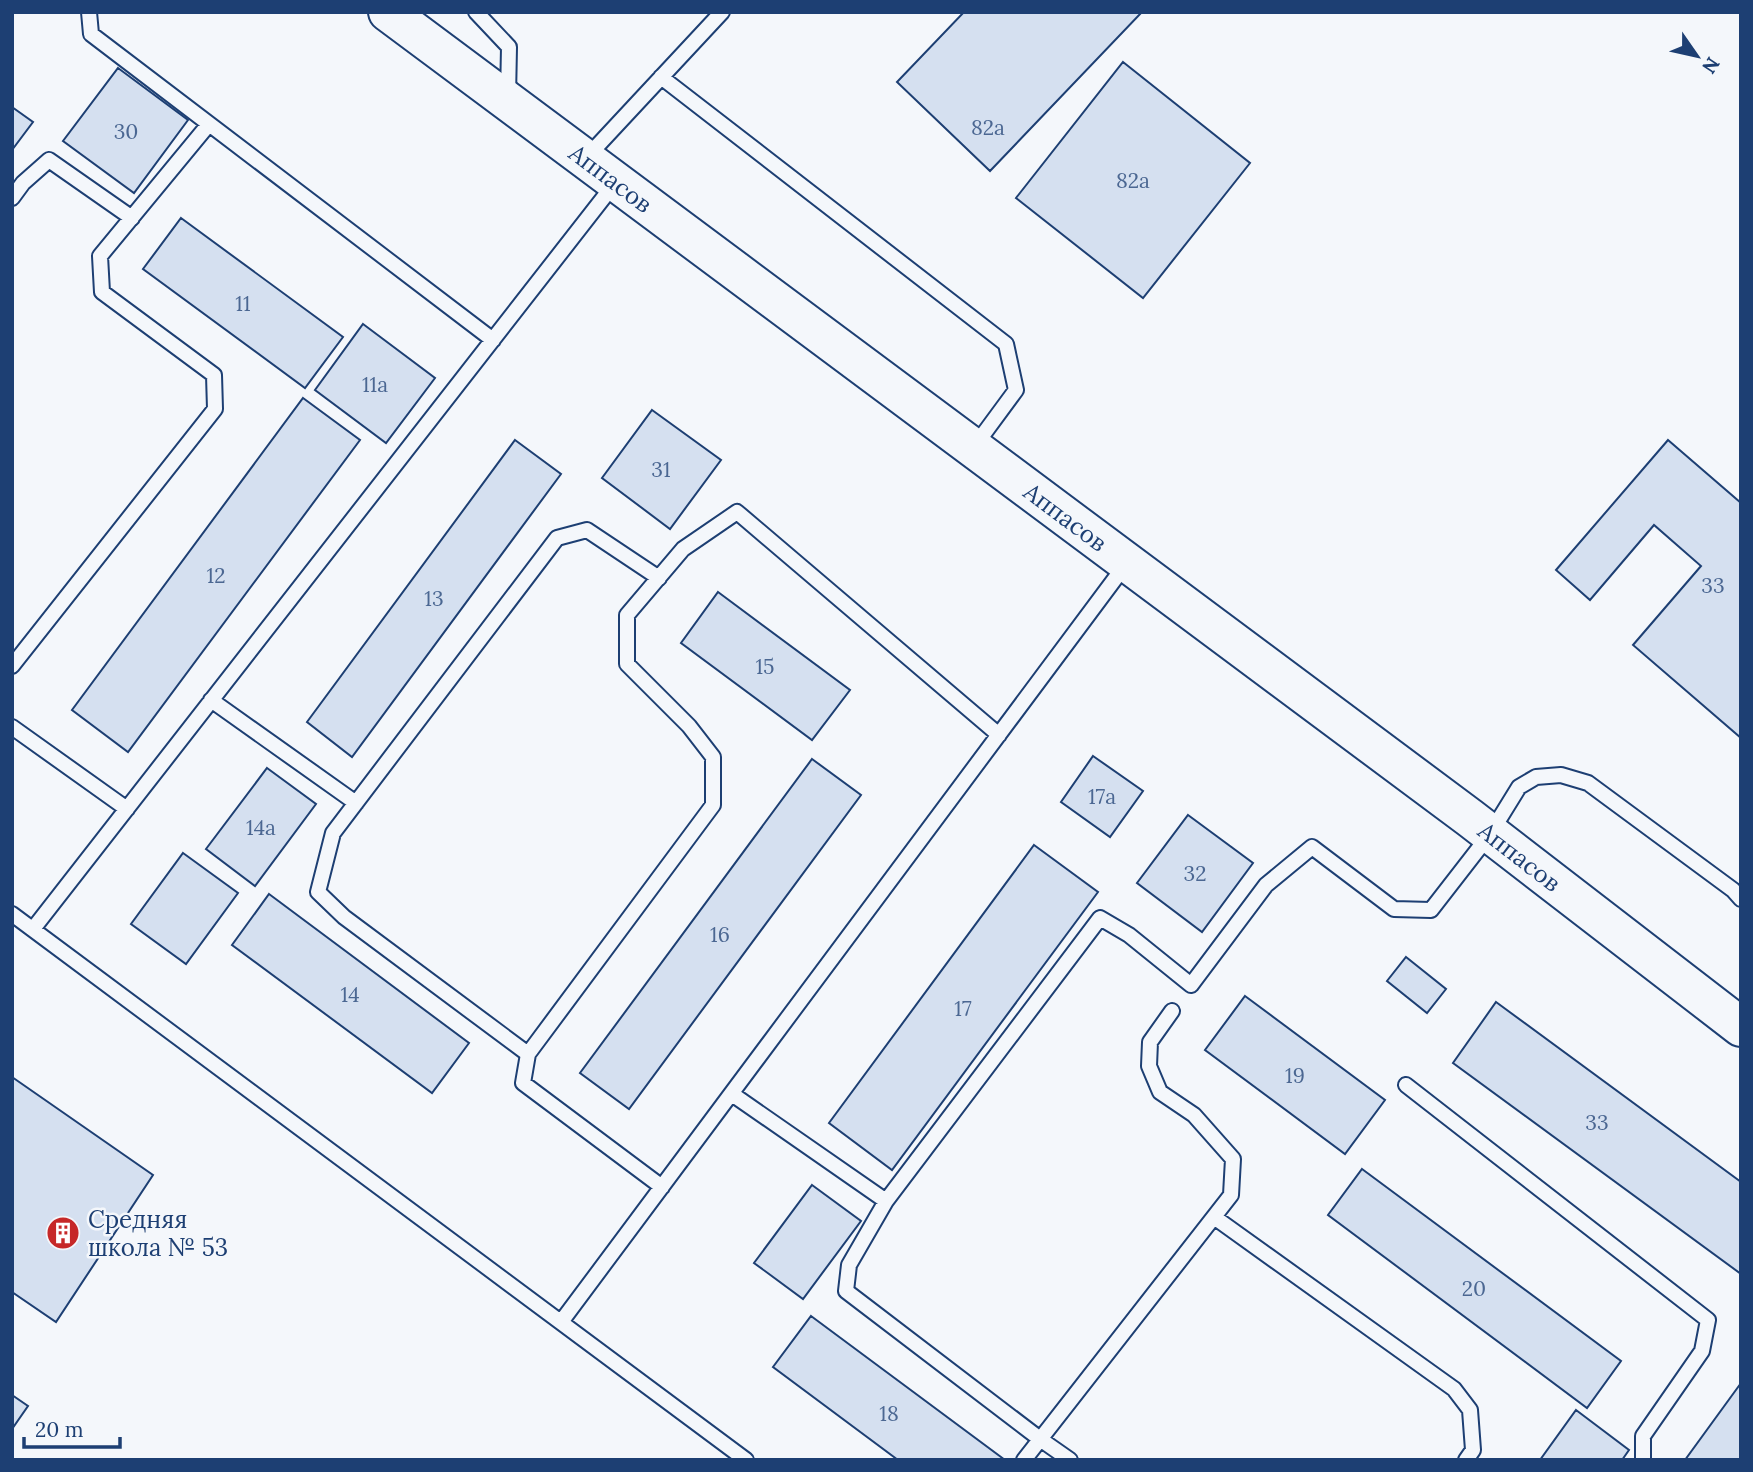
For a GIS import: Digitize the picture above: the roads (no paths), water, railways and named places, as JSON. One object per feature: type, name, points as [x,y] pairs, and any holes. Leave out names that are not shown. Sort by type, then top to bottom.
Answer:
[{"type":"street","name":"Аппасов","points":[[388,12],[1490,834],[1741,1027]]},
{"type":"lane","points":[[89,12],[91,34],[492,340]]},
{"type":"lane","points":[[476,12],[509,47],[508,102]]},
{"type":"lane","points":[[585,159],[722,12]]},
{"type":"lane","points":[[661,77],[1006,344],[1016,390],[973,448]]},
{"type":"lane","points":[[13,665],[215,409],[214,376],[102,292],[100,256],[209,124]]},
{"type":"lane","points":[[12,198],[23,183],[49,160],[132,218]]},
{"type":"lane","points":[[33,929],[615,181]]},
{"type":"lane","points":[[662,1187],[523,1083],[528,1054],[713,806],[713,757],[688,726],[627,664],[626,615],[683,549],[737,512],[999,735]]},
{"type":"lane","points":[[528,1054],[344,917],[318,892],[333,833],[557,538],[587,530],[659,578]]},
{"type":"lane","points":[[561,1322],[1127,563]]},
{"type":"lane","points":[[211,700],[356,803]]},
{"type":"lane","points":[[12,727],[127,809]]},
{"type":"lane","points":[[1070,1460],[846,1291],[849,1265],[886,1201],[1100,918],[1129,935],[1191,985],[1266,884],[1312,847],[1394,909],[1432,910],[1490,834],[1519,787],[1536,777],[1562,775],[1588,783],[1741,898]]},
{"type":"lane","points":[[12,914],[561,1322],[727,1454],[746,1460]]},
{"type":"lane","points":[[1024,1460],[1231,1195],[1233,1159],[1194,1115],[1160,1091],[1149,1066],[1150,1042],[1172,1011]]},
{"type":"lane","points":[[1406,1085],[1708,1320],[1702,1351],[1643,1436],[1643,1460]]},
{"type":"lane","points":[[732,1094],[886,1201]]},
{"type":"lane","points":[[1214,1217],[1454,1389],[1470,1410],[1474,1450],[1466,1460]]},
{"type":"place","name":"Средняя школа № 53","points":[[63,1233]]}]
